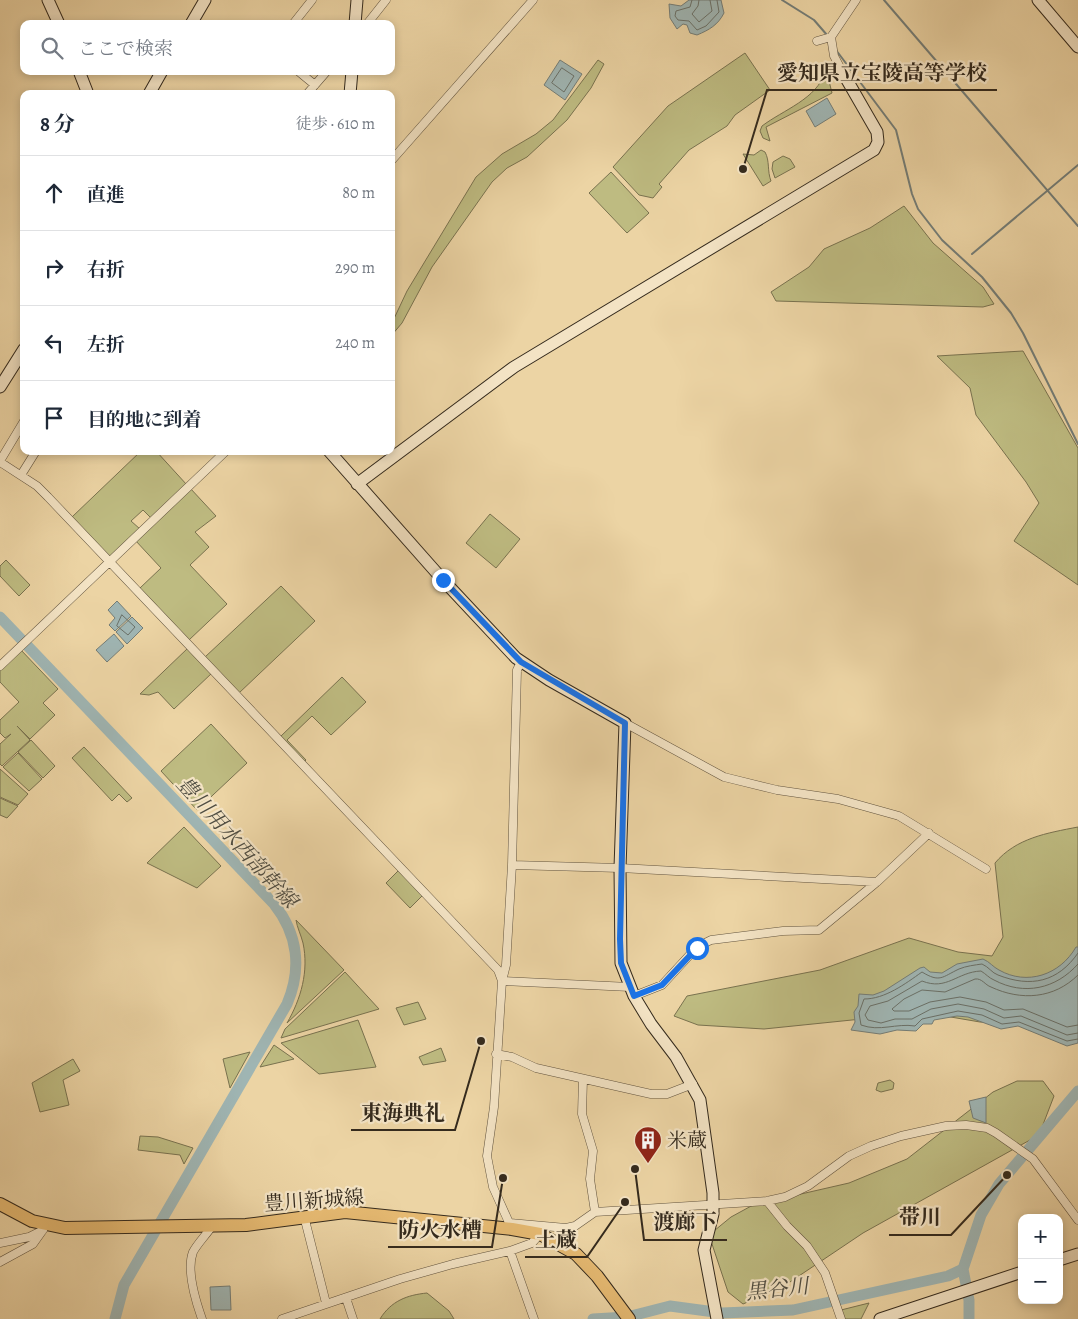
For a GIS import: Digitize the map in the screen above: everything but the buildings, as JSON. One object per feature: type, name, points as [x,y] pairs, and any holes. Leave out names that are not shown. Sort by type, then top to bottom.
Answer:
[{"type":"main road","name":"豊川新城線","points":[[0,1204],[44,1228],[82,1229],[246,1225],[345,1212],[511,1226],[540,1234],[576,1254],[597,1276],[629,1319]]},
{"type":"street","points":[[48,0],[57,20]]},
{"type":"street","points":[[193,20],[205,0]]},
{"type":"street","points":[[296,20],[312,0]]},
{"type":"street","points":[[355,20],[357,0]]},
{"type":"street","points":[[370,20],[386,0]]},
{"type":"street","points":[[395,156],[534,0]]},
{"type":"street","points":[[817,41],[831,37],[856,0]]},
{"type":"street","points":[[1038,0],[1077,45]]},
{"type":"street","points":[[357,484],[514,367],[874,150],[878,142],[877,132],[834,56],[831,37]]},
{"type":"street","points":[[81,75],[86,90]]},
{"type":"street","points":[[151,90],[160,75]]},
{"type":"street","points":[[303,75],[315,85]]},
{"type":"street","points":[[311,90],[324,75]]},
{"type":"street","points":[[350,90],[352,75]]},
{"type":"street","points":[[0,387],[20,355]]},
{"type":"street","points":[[20,428],[0,461],[41,490],[110,561],[498,970],[502,981]]},
{"type":"street","points":[[21,475],[34,455]]},
{"type":"street","points":[[0,666],[222,455]]},
{"type":"street","points":[[332,455],[521,662],[625,723],[724,777],[777,790],[838,799],[899,816],[986,869]]},
{"type":"street","points":[[521,662],[517,670],[512,865],[506,965],[502,981],[494,1107],[487,1156],[493,1187],[511,1226],[566,1228],[575,1226],[595,1212],[766,1201],[797,1192],[859,1151],[901,1136],[946,1126],[966,1125],[987,1128],[1033,1159],[1078,1220]]},
{"type":"street","points":[[625,723],[620,868],[621,963],[632,991],[693,1084],[700,1100],[712,1182],[713,1204],[704,1250],[717,1319]]},
{"type":"street","points":[[502,981],[632,991],[662,985],[697,948],[711,940],[764,933],[819,930],[877,882],[929,833]]},
{"type":"street","points":[[512,865],[620,868],[877,882]]},
{"type":"street","points":[[496,1054],[512,1057],[536,1068],[651,1094],[667,1094],[693,1084]]},
{"type":"street","points":[[583,1079],[582,1114],[592,1151],[590,1179],[595,1212]]},
{"type":"street","points":[[766,1201],[807,1246],[825,1273],[841,1319]]},
{"type":"street","points":[[304,1216],[326,1304]]},
{"type":"street","points":[[202,1319],[194,1297],[193,1252],[212,1226]]},
{"type":"street","points":[[0,1243],[29,1237],[44,1228]]},
{"type":"street","points":[[0,1262],[33,1244],[44,1228]]},
{"type":"street","points":[[282,1319],[454,1264],[510,1251],[532,1243],[540,1234]]},
{"type":"street","points":[[510,1251],[534,1319]]},
{"type":"street","points":[[1062,1259],[1078,1254]]},
{"type":"street","points":[[880,1319],[1018,1273]]},
{"type":"street","points":[[346,1298],[353,1319]]},
{"type":"shaded area","points":[[745,53],[770,90],[735,115],[727,126],[689,150],[659,184],[662,187],[653,198],[639,195],[613,167],[668,106]]},
{"type":"shaded area","points":[[598,60],[604,64],[591,88],[567,120],[527,157],[507,168],[492,182],[432,267],[402,323],[395,331],[395,316],[407,291],[476,177],[502,154],[536,134],[553,120]]},
{"type":"shaded area","points":[[825,72],[838,77],[829,81],[832,93],[766,127],[770,141],[763,138],[760,131],[762,126],[807,97],[815,90]]},
{"type":"shaded area","points":[[761,150],[767,155],[771,181],[763,186],[743,154],[754,155]]},
{"type":"shaded area","points":[[783,156],[790,159],[795,167],[775,178],[772,169],[773,162]]},
{"type":"shaded area","points":[[611,172],[649,213],[627,233],[589,193]]},
{"type":"shaded area","points":[[904,206],[933,243],[983,287],[994,304],[983,307],[776,301],[771,292],[809,267],[824,249],[870,228]]},
{"type":"shaded area","points":[[1023,351],[1078,448],[1078,585],[1014,541],[1039,503],[1026,482],[976,415],[970,388],[937,356]]},
{"type":"shaded area","points":[[137,455],[160,455],[187,485],[151,518],[143,510],[131,521],[140,529],[110,557],[72,517]]},
{"type":"shaded area","points":[[190,488],[216,516],[195,532],[209,547],[190,565],[227,604],[189,640],[140,588],[161,568],[135,540]]},
{"type":"shaded area","points":[[490,514],[520,539],[496,568],[466,543]]},
{"type":"shaded area","points":[[6,560],[30,585],[19,596],[0,576],[0,566]]},
{"type":"shaded area","points":[[281,586],[315,621],[239,693],[205,657]]},
{"type":"shaded area","points":[[188,648],[212,673],[174,709],[158,692],[149,695],[140,694]]},
{"type":"shaded area","points":[[20,649],[58,689],[43,703],[55,715],[30,739],[17,726],[30,740],[2,766],[0,764],[0,744],[11,734],[5,738],[0,733],[0,720],[19,702],[0,682],[0,669]]},
{"type":"shaded area","points":[[342,677],[366,702],[331,735],[312,716],[287,740],[306,760],[304,762],[280,737]]},
{"type":"shaded area","points":[[211,724],[247,763],[197,810],[161,771]]},
{"type":"shaded area","points":[[31,740],[55,766],[43,778],[18,752]]},
{"type":"shaded area","points":[[84,747],[132,798],[127,802],[119,794],[112,801],[72,758]]},
{"type":"shaded area","points":[[18,753],[42,779],[29,791],[3,767]]},
{"type":"shaded area","points":[[0,769],[28,794],[18,805],[0,797]]},
{"type":"shaded area","points":[[0,798],[18,806],[7,818],[0,815]]},
{"type":"shaded area","points":[[184,827],[221,866],[197,888],[147,863]]},
{"type":"shaded area","points":[[1078,827],[1078,1033],[1031,1024],[980,1022],[939,1015],[891,1016],[764,1029],[698,1025],[674,1016],[687,996],[820,970],[909,938],[958,952],[992,956],[1003,937],[995,863],[1022,842],[1044,834]]},
{"type":"shaded area","points":[[400,869],[424,894],[410,908],[386,883]]},
{"type":"shaded area","points":[[296,920],[344,970],[287,1023],[300,995],[305,964],[303,943]]},
{"type":"shaded area","points":[[345,972],[379,1009],[281,1038],[285,1029]]},
{"type":"shaded area","points":[[418,1002],[426,1019],[404,1025],[396,1008]]},
{"type":"shaded area","points":[[358,1020],[376,1067],[319,1074],[281,1043]]},
{"type":"shaded area","points":[[274,1045],[294,1059],[260,1067]]},
{"type":"shaded area","points":[[441,1048],[446,1061],[423,1065],[419,1057]]},
{"type":"shaded area","points":[[250,1052],[230,1088],[223,1059]]},
{"type":"shaded area","points":[[73,1059],[80,1071],[63,1080],[69,1105],[40,1112],[32,1083]]},
{"type":"shaded area","points":[[890,1080],[894,1083],[893,1089],[881,1092],[876,1090],[878,1083]]},
{"type":"shaded area","points":[[1017,1081],[1043,1081],[1054,1096],[1039,1135],[863,1233],[781,1288],[743,1304],[728,1292],[709,1235],[731,1217],[753,1205],[849,1183],[907,1159],[993,1092]]},
{"type":"shaded area","points":[[140,1136],[158,1137],[193,1148],[184,1164],[180,1155],[138,1150]]},
{"type":"shaded area","points":[[427,1293],[449,1311],[454,1319],[380,1319],[394,1303],[406,1297]]},
{"type":"shaded area","points":[[869,1303],[861,1319],[844,1319],[841,1310]]},
{"type":"water","points":[[689,0],[721,0],[724,13],[713,27],[697,35],[690,33],[687,25],[683,24],[677,29],[670,18],[669,4],[681,6]]},
{"type":"water","points":[[560,60],[582,74],[565,100],[544,85]]},
{"type":"water","points":[[827,98],[836,114],[815,127],[806,111]]},
{"type":"water","points":[[117,601],[131,616],[115,631],[109,625],[115,618],[108,610]]},
{"type":"water","points":[[132,617],[143,628],[127,644],[116,632]]},
{"type":"water","points":[[114,634],[124,646],[107,662],[96,650]]},
{"type":"water","points":[[1078,947],[1078,1043],[1067,1046],[1018,1026],[1001,1029],[968,1017],[957,1016],[934,1020],[932,1024],[923,1024],[916,1031],[897,1030],[880,1034],[851,1030],[855,1022],[854,1012],[858,1006],[859,994],[873,995],[884,991],[920,968],[924,967],[930,972],[942,973],[957,964],[983,959],[1010,975],[1031,977],[1052,971],[1061,965]]},
{"type":"water","points":[[986,1097],[986,1123],[973,1118],[969,1101]]},
{"type":"water","points":[[230,1286],[231,1310],[211,1310],[210,1287]]},
{"type":"waterway","points":[[782,0],[814,20],[827,35]]},
{"type":"waterway","points":[[884,0],[1078,226]]},
{"type":"waterway","points":[[836,50],[896,130],[912,194],[918,209],[942,240],[982,277],[1011,313],[1023,333],[1078,444]]},
{"type":"waterway","points":[[972,254],[1078,165]]},
{"type":"waterway","name":"豊川用水西部幹線","points":[[0,617],[274,904],[288,927],[295,952],[295,978],[287,1004],[124,1285],[115,1319]]},
{"type":"waterway","points":[[969,1319],[969,1300],[963,1269],[981,1215],[999,1184],[1078,1091]]},
{"type":"waterway","name":"黒谷川","points":[[593,1319],[627,1317],[670,1306],[722,1313],[793,1310],[948,1276],[963,1269]]},
{"type":"place","name":"愛知県立宝陵高等学校","points":[[743,169]]},
{"type":"place","name":"東海典礼","points":[[481,1041]]},
{"type":"place","name":"米蔵","points":[[648,1164]]},
{"type":"place","name":"渡廊下","points":[[635,1169]]},
{"type":"place","name":"帯川","points":[[1007,1175]]},
{"type":"place","name":"防火水槽","points":[[503,1178]]},
{"type":"place","name":"土蔵","points":[[625,1202]]},
{"type":"route","points":[[443,580],[521,662],[625,723],[620,868],[620,939],[621,963],[634,996],[662,985],[697,948]]}]
